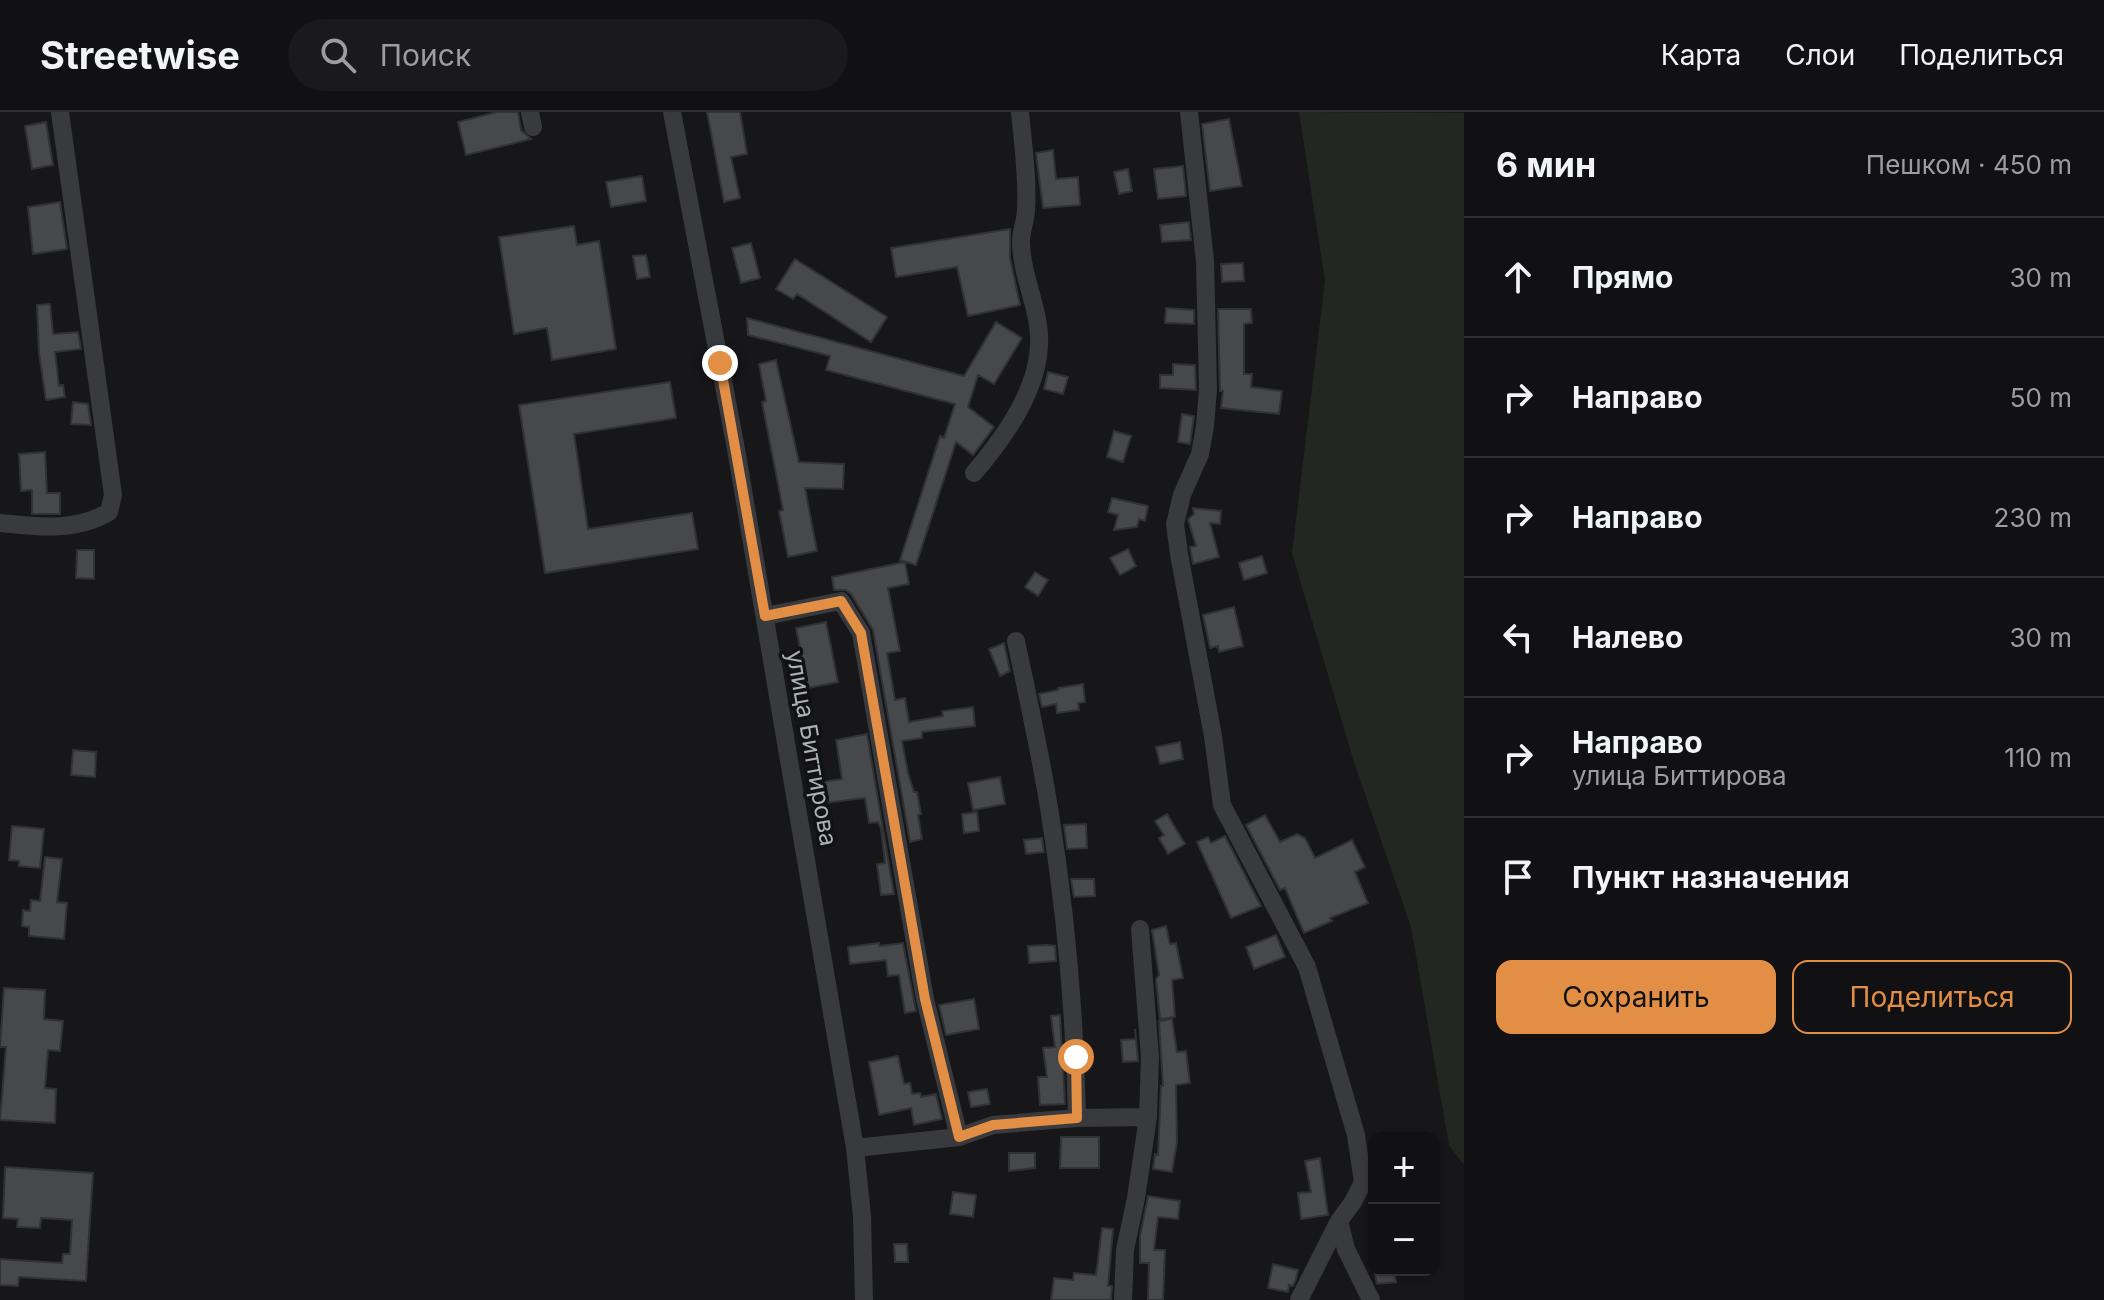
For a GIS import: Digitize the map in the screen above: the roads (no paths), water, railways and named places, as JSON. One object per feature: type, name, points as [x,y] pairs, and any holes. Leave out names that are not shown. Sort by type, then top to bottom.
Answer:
[{"type":"street","points":[[0,523],[47,528],[90,523],[109,512],[113,495],[60,112]]},
{"type":"street","name":"улица Биттирова","points":[[672,112],[765,616],[855,1148],[864,1300]]},
{"type":"street","points":[[974,473],[999,443],[1016,414],[1033,378],[1039,355],[1038,321],[1021,241],[1026,212],[1020,112]]},
{"type":"street","points":[[1189,112],[1205,261],[1208,389],[1200,454],[1182,495],[1175,524],[1179,554],[1213,736],[1222,805],[1307,967],[1356,1135],[1363,1182],[1339,1221],[1299,1300]]},
{"type":"street","points":[[765,616],[841,601],[861,633],[925,999],[959,1137]]},
{"type":"street","points":[[1016,641],[1050,812],[1059,882],[1076,1057],[1077,1118]]},
{"type":"street","points":[[1123,1300],[1125,1250],[1148,1117],[1150,1057],[1140,929]]},
{"type":"street","points":[[855,1148],[959,1137],[993,1125],[1077,1118],[1148,1117]]},
{"type":"street","points":[[1339,1221],[1346,1249],[1371,1300]]}]
